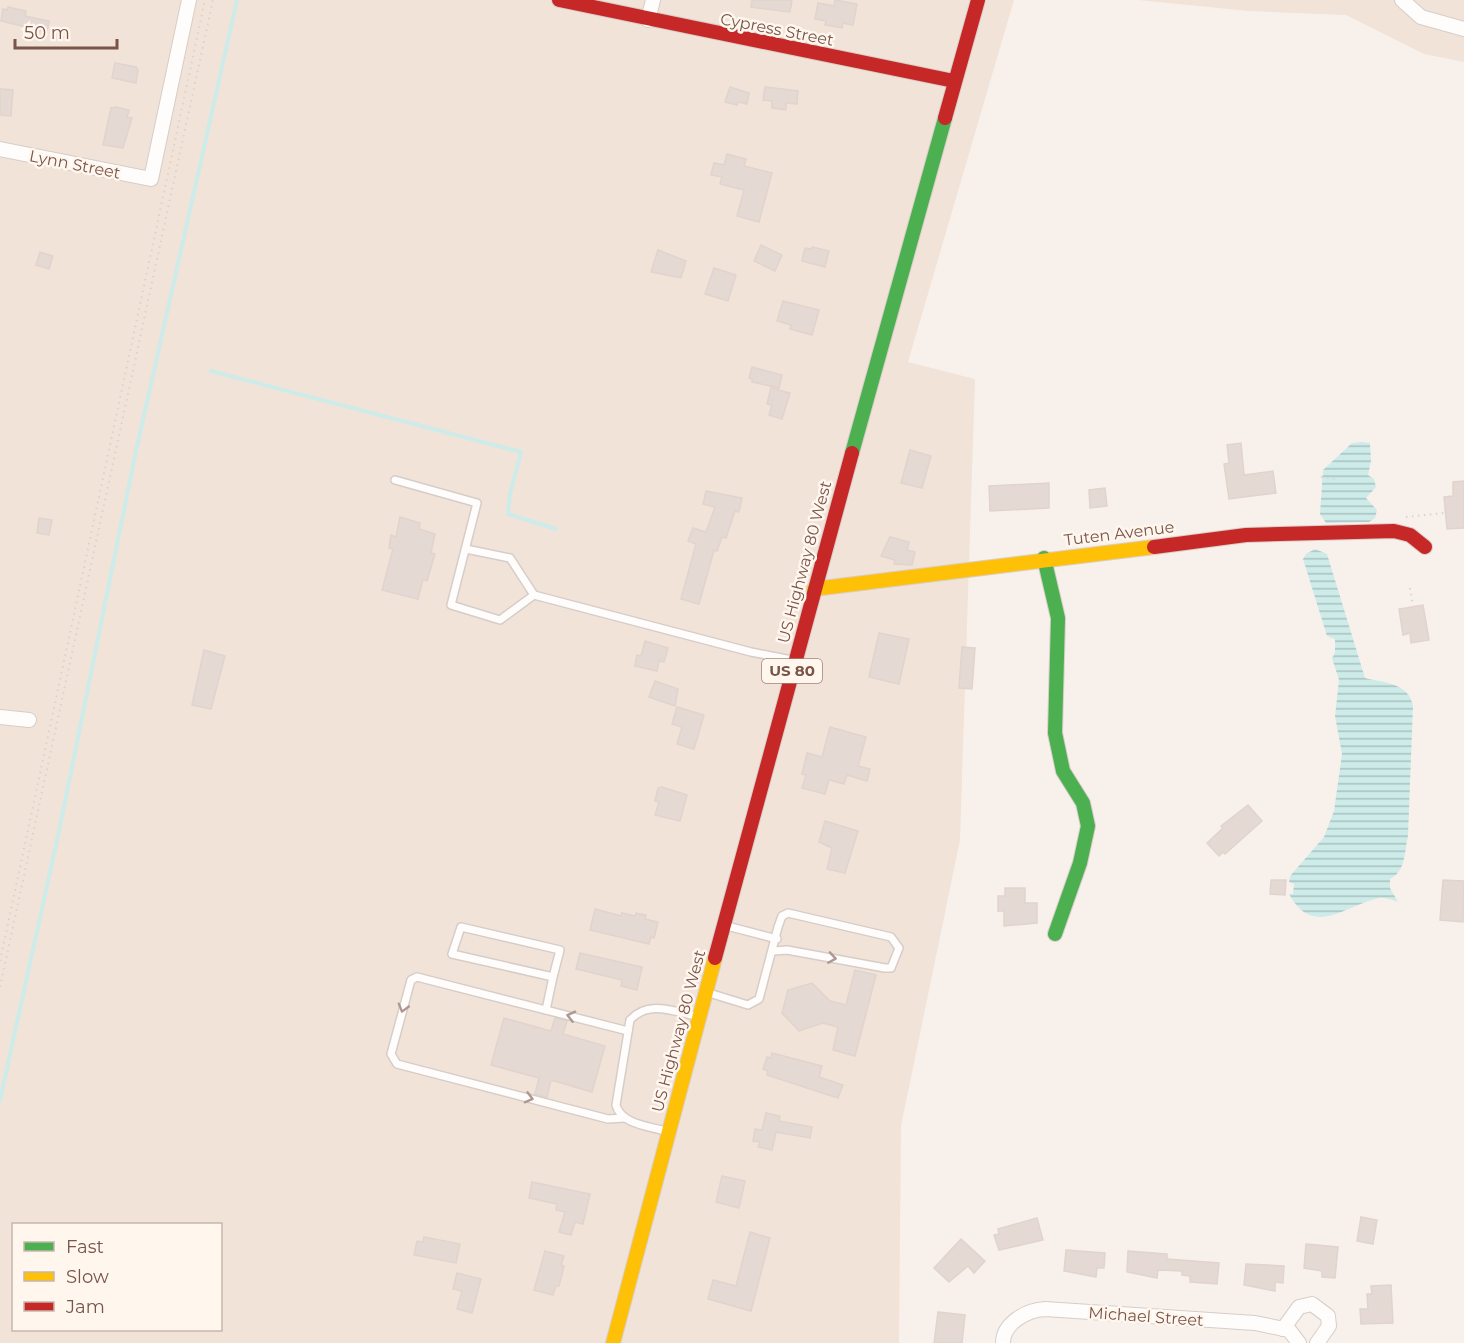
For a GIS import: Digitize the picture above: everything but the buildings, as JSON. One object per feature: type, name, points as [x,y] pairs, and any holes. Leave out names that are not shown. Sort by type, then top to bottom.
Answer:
[{"type":"street","name":"Lynn Street","points":[[0,149],[151,179],[189,0]]},
{"type":"street","name":"Cypress Street","points":[[559,0],[954,81]]},
{"type":"street","points":[[648,20],[652,0]]},
{"type":"street","name":"US Highway 80 West","points":[[613,1343],[794,661],[978,0]]},
{"type":"street","points":[[1402,0],[1421,17],[1464,29]]},
{"type":"street","name":"Tuten Avenue","points":[[814,589],[1044,558],[1246,535],[1305,531],[1394,531],[1410,535],[1425,547]]},
{"type":"street","points":[[1044,558],[1058,618],[1055,733],[1063,771],[1083,803],[1088,825],[1080,863],[1055,933]]},
{"type":"street","points":[[0,717],[28,720]]},
{"type":"street","points":[[1283,1329],[1299,1307],[1312,1304],[1328,1316],[1329,1326],[1317,1343]]},
{"type":"street","name":"Michael Street","points":[[1003,1343],[1006,1328],[1039,1310],[1255,1323],[1289,1330],[1299,1343]]},
{"type":"lane","points":[[394,480],[477,503],[451,605],[500,620],[534,595]]},
{"type":"lane","points":[[466,549],[510,558],[534,595],[741,650],[794,661]]},
{"type":"lane","points":[[706,992],[748,1005],[754,1004],[759,999],[782,916],[788,912],[891,937],[899,948],[891,968],[787,950],[774,951]]},
{"type":"lane","points":[[724,925],[777,939]]},
{"type":"lane","points":[[546,1010],[560,951],[461,927],[453,954],[553,977]]},
{"type":"lane","points":[[628,1031],[417,977],[411,980],[391,1054],[397,1064],[608,1119],[624,1119],[668,1132]]},
{"type":"lane","points":[[624,1119],[618,1113],[616,1105],[630,1020],[637,1012],[646,1008],[699,1017]]},
{"type":"path","points":[[0,961],[205,0]]},
{"type":"path","points":[[0,987],[213,0]]},
{"type":"path","points":[[1321,477],[1338,479]]},
{"type":"path","points":[[1405,517],[1444,513]]},
{"type":"path","points":[[1410,588],[1413,605]]},
{"type":"shaded area","points":[[0,0],[1014,0],[908,362],[975,379],[960,840],[901,1126],[899,1343],[0,1343]]},
{"type":"shaded area","points":[[1138,0],[1464,0],[1464,62],[1424,54],[1346,15],[1248,11]]},
{"type":"water","points":[[1352,443],[1370,443],[1371,461],[1368,475],[1374,479],[1376,487],[1366,498],[1377,510],[1375,518],[1369,522],[1326,523],[1320,514],[1323,470]]},
{"type":"water","points":[[1315,549],[1327,554],[1365,678],[1401,688],[1411,698],[1413,706],[1408,836],[1402,866],[1390,879],[1390,888],[1398,902],[1379,898],[1342,912],[1319,917],[1309,915],[1298,907],[1289,894],[1293,894],[1294,884],[1289,882],[1290,876],[1324,837],[1334,811],[1342,754],[1335,716],[1339,680],[1332,658],[1335,653],[1335,639],[1327,636],[1303,559],[1306,554]]},
{"type":"waterway","points":[[0,1100],[59,831],[136,451],[237,0]]},
{"type":"waterway","points":[[211,371],[521,452],[510,494],[508,514],[556,529]]},
{"type":"traffic: fast","points":[[852,453],[945,118]]},
{"type":"traffic: fast","points":[[1044,558],[1058,618],[1055,733],[1063,771],[1083,803],[1088,826],[1080,863],[1055,934]]},
{"type":"traffic: slow","points":[[814,589],[1154,547]]},
{"type":"traffic: slow","points":[[613,1343],[715,958]]},
{"type":"traffic: jam","points":[[559,0],[954,81]]},
{"type":"traffic: jam","points":[[945,118],[978,0]]},
{"type":"traffic: jam","points":[[715,958],[852,453]]},
{"type":"traffic: jam","points":[[1154,547],[1246,535],[1394,531],[1410,535],[1425,547]]}]
